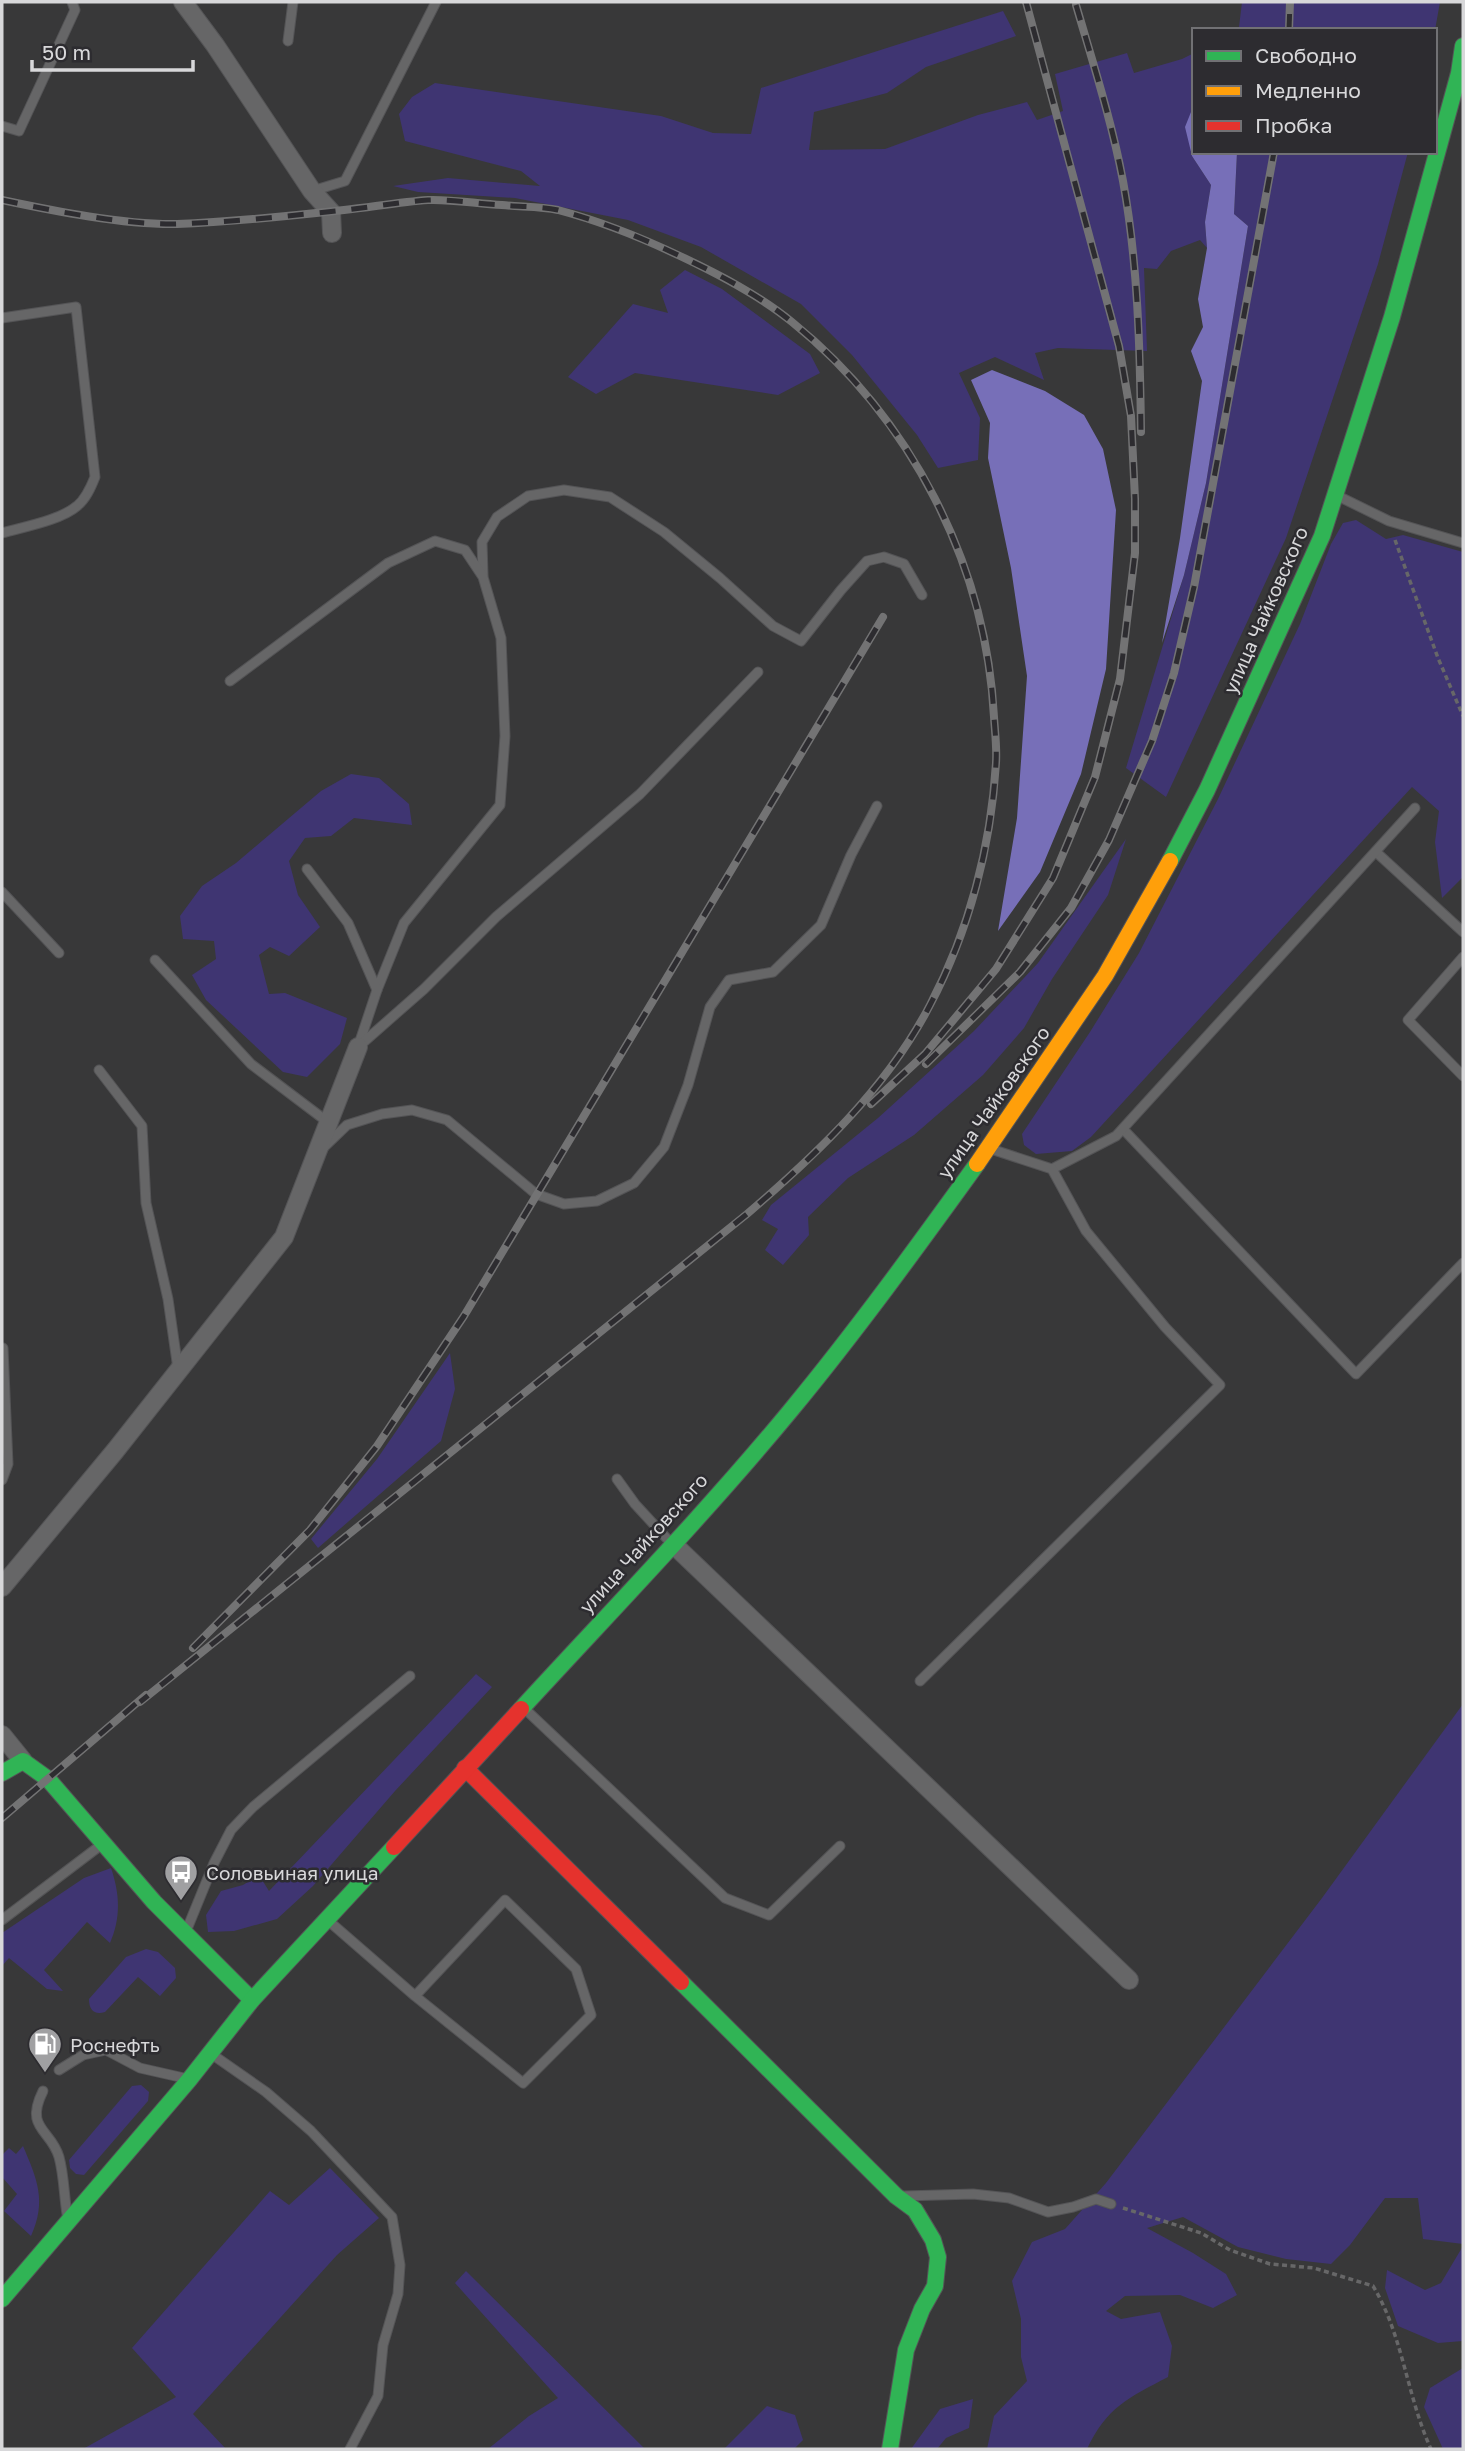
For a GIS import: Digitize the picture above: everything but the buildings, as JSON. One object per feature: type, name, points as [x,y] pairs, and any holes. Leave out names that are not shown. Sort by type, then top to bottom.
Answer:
[{"type":"main road","name":"улица Чайковского","points":[[1437,151],[1463,46]]},
{"type":"main road","name":"улица Чайковского","points":[[251,2000],[328,1920],[521,1706],[673,1544],[791,1410],[886,1288],[989,1148],[1105,976],[1158,886],[1207,790],[1316,549],[1392,317],[1436,154]]},
{"type":"main road","points":[[2,1773],[23,1761],[48,1779],[154,1902],[251,2000],[189,2080],[2,2299]]},
{"type":"main road","points":[[465,1769],[896,2196],[915,2210],[933,2240],[938,2257],[935,2286],[922,2309],[906,2350],[890,2449]]},
{"type":"street","points":[[183,2],[312,191],[331,212],[332,233]]},
{"type":"street","points":[[2,1587],[284,1237],[358,1047]]},
{"type":"street","points":[[673,1544],[1129,1980]]},
{"type":"street","points":[[2,1735],[23,1761]]},
{"type":"lane","points":[[2,126],[19,131],[75,10],[72,2]]},
{"type":"lane","points":[[288,41],[293,2]]},
{"type":"lane","points":[[312,191],[345,181],[436,2]]},
{"type":"lane","points":[[2,318],[76,307],[95,477],[77,507],[59,516],[2,533]]},
{"type":"lane","points":[[358,1047],[404,923],[500,804],[505,736],[501,638],[483,577],[482,542],[497,517],[528,496],[564,490],[610,498],[664,532],[773,626],[801,641],[867,561],[884,557],[904,564],[922,595]]},
{"type":"lane","points":[[1335,495],[1389,521],[1463,543]]},
{"type":"lane","points":[[230,681],[388,564],[435,541],[465,550],[483,577]]},
{"type":"lane","points":[[358,1047],[424,989],[496,918],[640,794],[758,672]]},
{"type":"lane","points":[[316,1155],[347,1125],[382,1114],[412,1110],[447,1120],[536,1194],[564,1204],[597,1201],[634,1183],[664,1147],[688,1085],[710,1007],[729,979],[773,972],[821,925],[851,855],[877,806]]},
{"type":"lane","points":[[1052,1169],[1116,1136],[1415,808]]},
{"type":"lane","points":[[1376,852],[1463,932]]},
{"type":"lane","points":[[307,869],[348,923],[377,990]]},
{"type":"lane","points":[[2,892],[59,953]]},
{"type":"lane","points":[[1463,957],[1408,1020],[1463,1076]]},
{"type":"lane","points":[[155,960],[251,1064],[329,1123]]},
{"type":"lane","points":[[99,1070],[142,1126],[146,1203],[168,1299],[178,1371]]},
{"type":"lane","points":[[1123,1129],[1356,1374],[1463,1262]]},
{"type":"lane","points":[[920,1681],[1220,1385],[1165,1327],[1086,1231],[1052,1169],[989,1148]]},
{"type":"lane","points":[[2,1480],[8,1464],[3,1348]]},
{"type":"lane","points":[[617,1479],[635,1504],[673,1544]]},
{"type":"lane","points":[[186,1934],[214,1863],[231,1830],[253,1807],[410,1676]]},
{"type":"lane","points":[[521,1706],[725,1898],[769,1915],[839,1846]]},
{"type":"lane","points":[[2,1920],[104,1843]]},
{"type":"lane","points":[[328,1920],[415,1996],[523,2083],[591,2015],[576,1969],[505,1900],[415,1996]]},
{"type":"lane","points":[[59,2070],[83,2055],[106,2050],[140,2067],[189,2080]]},
{"type":"lane","points":[[210,2053],[266,2092],[311,2131],[392,2217],[400,2265],[398,2294],[383,2345],[378,2396],[350,2449]]},
{"type":"lane","points":[[43,2091],[36,2105],[39,2127],[59,2155],[68,2223]]},
{"type":"lane","points":[[896,2196],[974,2194],[1009,2198],[1048,2212],[1096,2199],[1111,2204]]},
{"type":"path","points":[[1389,521],[1438,658],[1463,716]]},
{"type":"path","points":[[1111,2204],[1201,2233],[1230,2250],[1270,2264],[1314,2268],[1373,2286],[1387,2308],[1407,2382],[1431,2449]]},
{"type":"shaded area","points":[[1242,2],[1440,2],[1435,28],[1239,27]]},
{"type":"shaded area","points":[[1003,11],[1016,36],[926,67],[887,93],[814,112],[809,150],[885,149],[978,115],[1027,102],[1037,120],[1063,111],[1055,74],[1127,53],[1134,73],[1192,54],[1192,156],[1211,185],[1205,222],[1207,248],[1200,240],[1171,251],[1157,269],[1144,268],[1147,351],[1058,348],[1035,353],[1044,380],[995,357],[959,373],[980,418],[978,460],[938,468],[917,435],[852,355],[801,304],[701,247],[628,220],[515,198],[418,192],[393,186],[448,178],[540,186],[521,171],[405,141],[399,114],[412,97],[435,83],[661,116],[713,133],[751,134],[761,88]]},
{"type":"shaded area","points":[[1192,110],[1192,154],[1237,154],[1234,214],[1248,226],[1206,483],[1184,575],[1162,643],[1202,381],[1191,351],[1203,327],[1198,299],[1207,248],[1205,222],[1211,185],[1192,156],[1185,127]]},
{"type":"shaded area","points":[[1237,154],[1407,154],[1378,264],[1286,538],[1166,797],[1126,768],[1184,575],[1206,483],[1248,226],[1234,214]]},
{"type":"shaded area","points":[[685,270],[722,289],[810,354],[820,373],[778,395],[635,373],[596,394],[568,377],[633,304],[668,313],[660,290]]},
{"type":"shaded area","points":[[992,370],[1045,391],[1084,415],[1103,449],[1116,510],[1106,669],[1081,774],[1040,872],[998,931],[1017,818],[1027,676],[1011,568],[988,458],[990,423],[971,380]]},
{"type":"shaded area","points":[[1356,520],[1386,539],[1403,535],[1463,552],[1463,877],[1442,898],[1435,842],[1439,811],[1412,787],[1091,1137],[1072,1151],[1036,1154],[1024,1145],[1022,1134],[1139,953],[1218,799],[1300,624],[1331,544],[1343,523]]},
{"type":"shaded area","points":[[351,774],[379,778],[409,804],[412,825],[354,818],[331,836],[305,838],[289,861],[298,895],[320,927],[289,956],[270,947],[259,955],[269,994],[285,993],[347,1018],[340,1044],[307,1077],[283,1072],[206,1000],[192,975],[216,959],[214,941],[183,939],[180,916],[202,886],[236,863],[321,791]]},
{"type":"shaded area","points":[[1126,839],[1108,895],[1052,979],[1024,1028],[983,1075],[914,1135],[848,1178],[808,1217],[809,1235],[783,1265],[765,1250],[778,1229],[762,1220],[771,1205],[878,1118],[974,1031],[1038,963]]},
{"type":"shaded area","points":[[450,1353],[455,1389],[441,1441],[318,1548],[311,1539],[377,1459]]},
{"type":"shaded area","points":[[476,1674],[492,1687],[395,1791],[313,1886],[277,1919],[234,1931],[208,1932],[206,1915],[221,1891],[243,1885],[259,1875],[269,1891]]},
{"type":"shaded area","points":[[1463,1704],[1463,2244],[1423,2239],[1418,2198],[1385,2198],[1350,2245],[1331,2264],[1286,2259],[1238,2247],[1183,2217],[1147,2228],[1226,2274],[1237,2295],[1213,2308],[1180,2295],[1125,2296],[1106,2311],[1121,2319],[1160,2312],[1172,2346],[1168,2377],[1141,2391],[1111,2413],[1087,2449],[987,2449],[994,2416],[1027,2381],[1021,2357],[1021,2319],[1012,2281],[1032,2242],[1065,2229],[1106,2183],[1322,1898]]},
{"type":"shaded area","points":[[111,1868],[118,1906],[110,1943],[87,1922],[44,1970],[63,1991],[47,1989],[9,1958],[2,1966],[2,1933],[84,1878]]},
{"type":"shaded area","points":[[146,1949],[158,1952],[175,1968],[176,1978],[160,1996],[138,1977],[105,2012],[93,2011],[89,1999],[126,1957]]},
{"type":"shaded area","points":[[141,2085],[149,2092],[148,2101],[84,2175],[76,2174],[70,2168],[69,2160],[132,2086]]},
{"type":"shaded area","points":[[23,2146],[36,2180],[39,2201],[31,2236],[4,2211],[17,2194],[2,2177],[2,2155],[9,2148],[16,2154]]},
{"type":"shaded area","points":[[330,2168],[379,2218],[337,2255],[193,2414],[226,2449],[83,2449],[176,2397],[132,2348],[270,2191],[289,2205]]},
{"type":"shaded area","points":[[1463,2246],[1463,2341],[1438,2343],[1398,2326],[1385,2288],[1387,2270],[1425,2290],[1441,2283]]},
{"type":"shaded area","points":[[466,2271],[645,2449],[488,2449],[529,2416],[558,2398],[455,2283]]},
{"type":"shaded area","points":[[1463,2368],[1463,2449],[1443,2449],[1424,2407],[1430,2388]]},
{"type":"shaded area","points":[[973,2399],[969,2428],[946,2438],[937,2449],[911,2449],[940,2409]]},
{"type":"shaded area","points":[[767,2406],[795,2415],[803,2440],[794,2449],[724,2449]]},
{"type":"railway","points":[[871,1104],[925,1054],[996,969],[1053,878],[1095,777],[1120,679],[1135,553],[1131,416],[1119,346],[1026,2]]},
{"type":"railway","points":[[1289,28],[1290,2]]},
{"type":"railway","points":[[1076,5],[1102,93],[1128,212],[1137,306],[1141,432]]},
{"type":"railway","points":[[926,1064],[1020,972],[1071,908],[1109,840],[1152,741],[1174,673],[1194,587],[1274,154]]},
{"type":"railway","points":[[2,200],[44,209],[156,224],[261,218],[428,200],[544,208],[574,214],[620,230],[723,278],[779,312],[835,360],[873,403],[906,449],[935,498],[958,550],[976,604],[988,660],[994,717],[996,757],[989,826],[967,918],[930,1005],[913,1035],[872,1092],[799,1168],[747,1214],[140,1702]]},
{"type":"railway","points":[[193,1648],[310,1530],[377,1446],[464,1316],[883,617]]},
{"type":"railway","points":[[2,1818],[146,1695]]},
{"type":"traffic: fast","points":[[1437,153],[1459,73],[1463,46]]},
{"type":"traffic: fast","points":[[1170,861],[1207,790],[1322,536],[1392,317],[1437,154]]},
{"type":"traffic: fast","points":[[521,1709],[692,1524],[791,1410],[863,1319],[977,1164]]},
{"type":"traffic: fast","points":[[2,1773],[23,1761],[48,1779],[154,1902],[252,2000]]},
{"type":"traffic: fast","points":[[2,2299],[189,2080],[252,2000],[394,1847]]},
{"type":"traffic: fast","points":[[681,1982],[896,2196],[915,2210],[933,2240],[938,2257],[935,2286],[922,2309],[906,2350],[890,2449]]},
{"type":"traffic: slow","points":[[977,1164],[1105,976],[1170,861]]},
{"type":"traffic: jam","points":[[394,1847],[521,1709]]},
{"type":"traffic: jam","points":[[465,1768],[681,1982]]},
{"type":"place","name":"Соловьиная улица","points":[[181,1902]]},
{"type":"place","name":"Роснефть","points":[[45,2074]]}]
